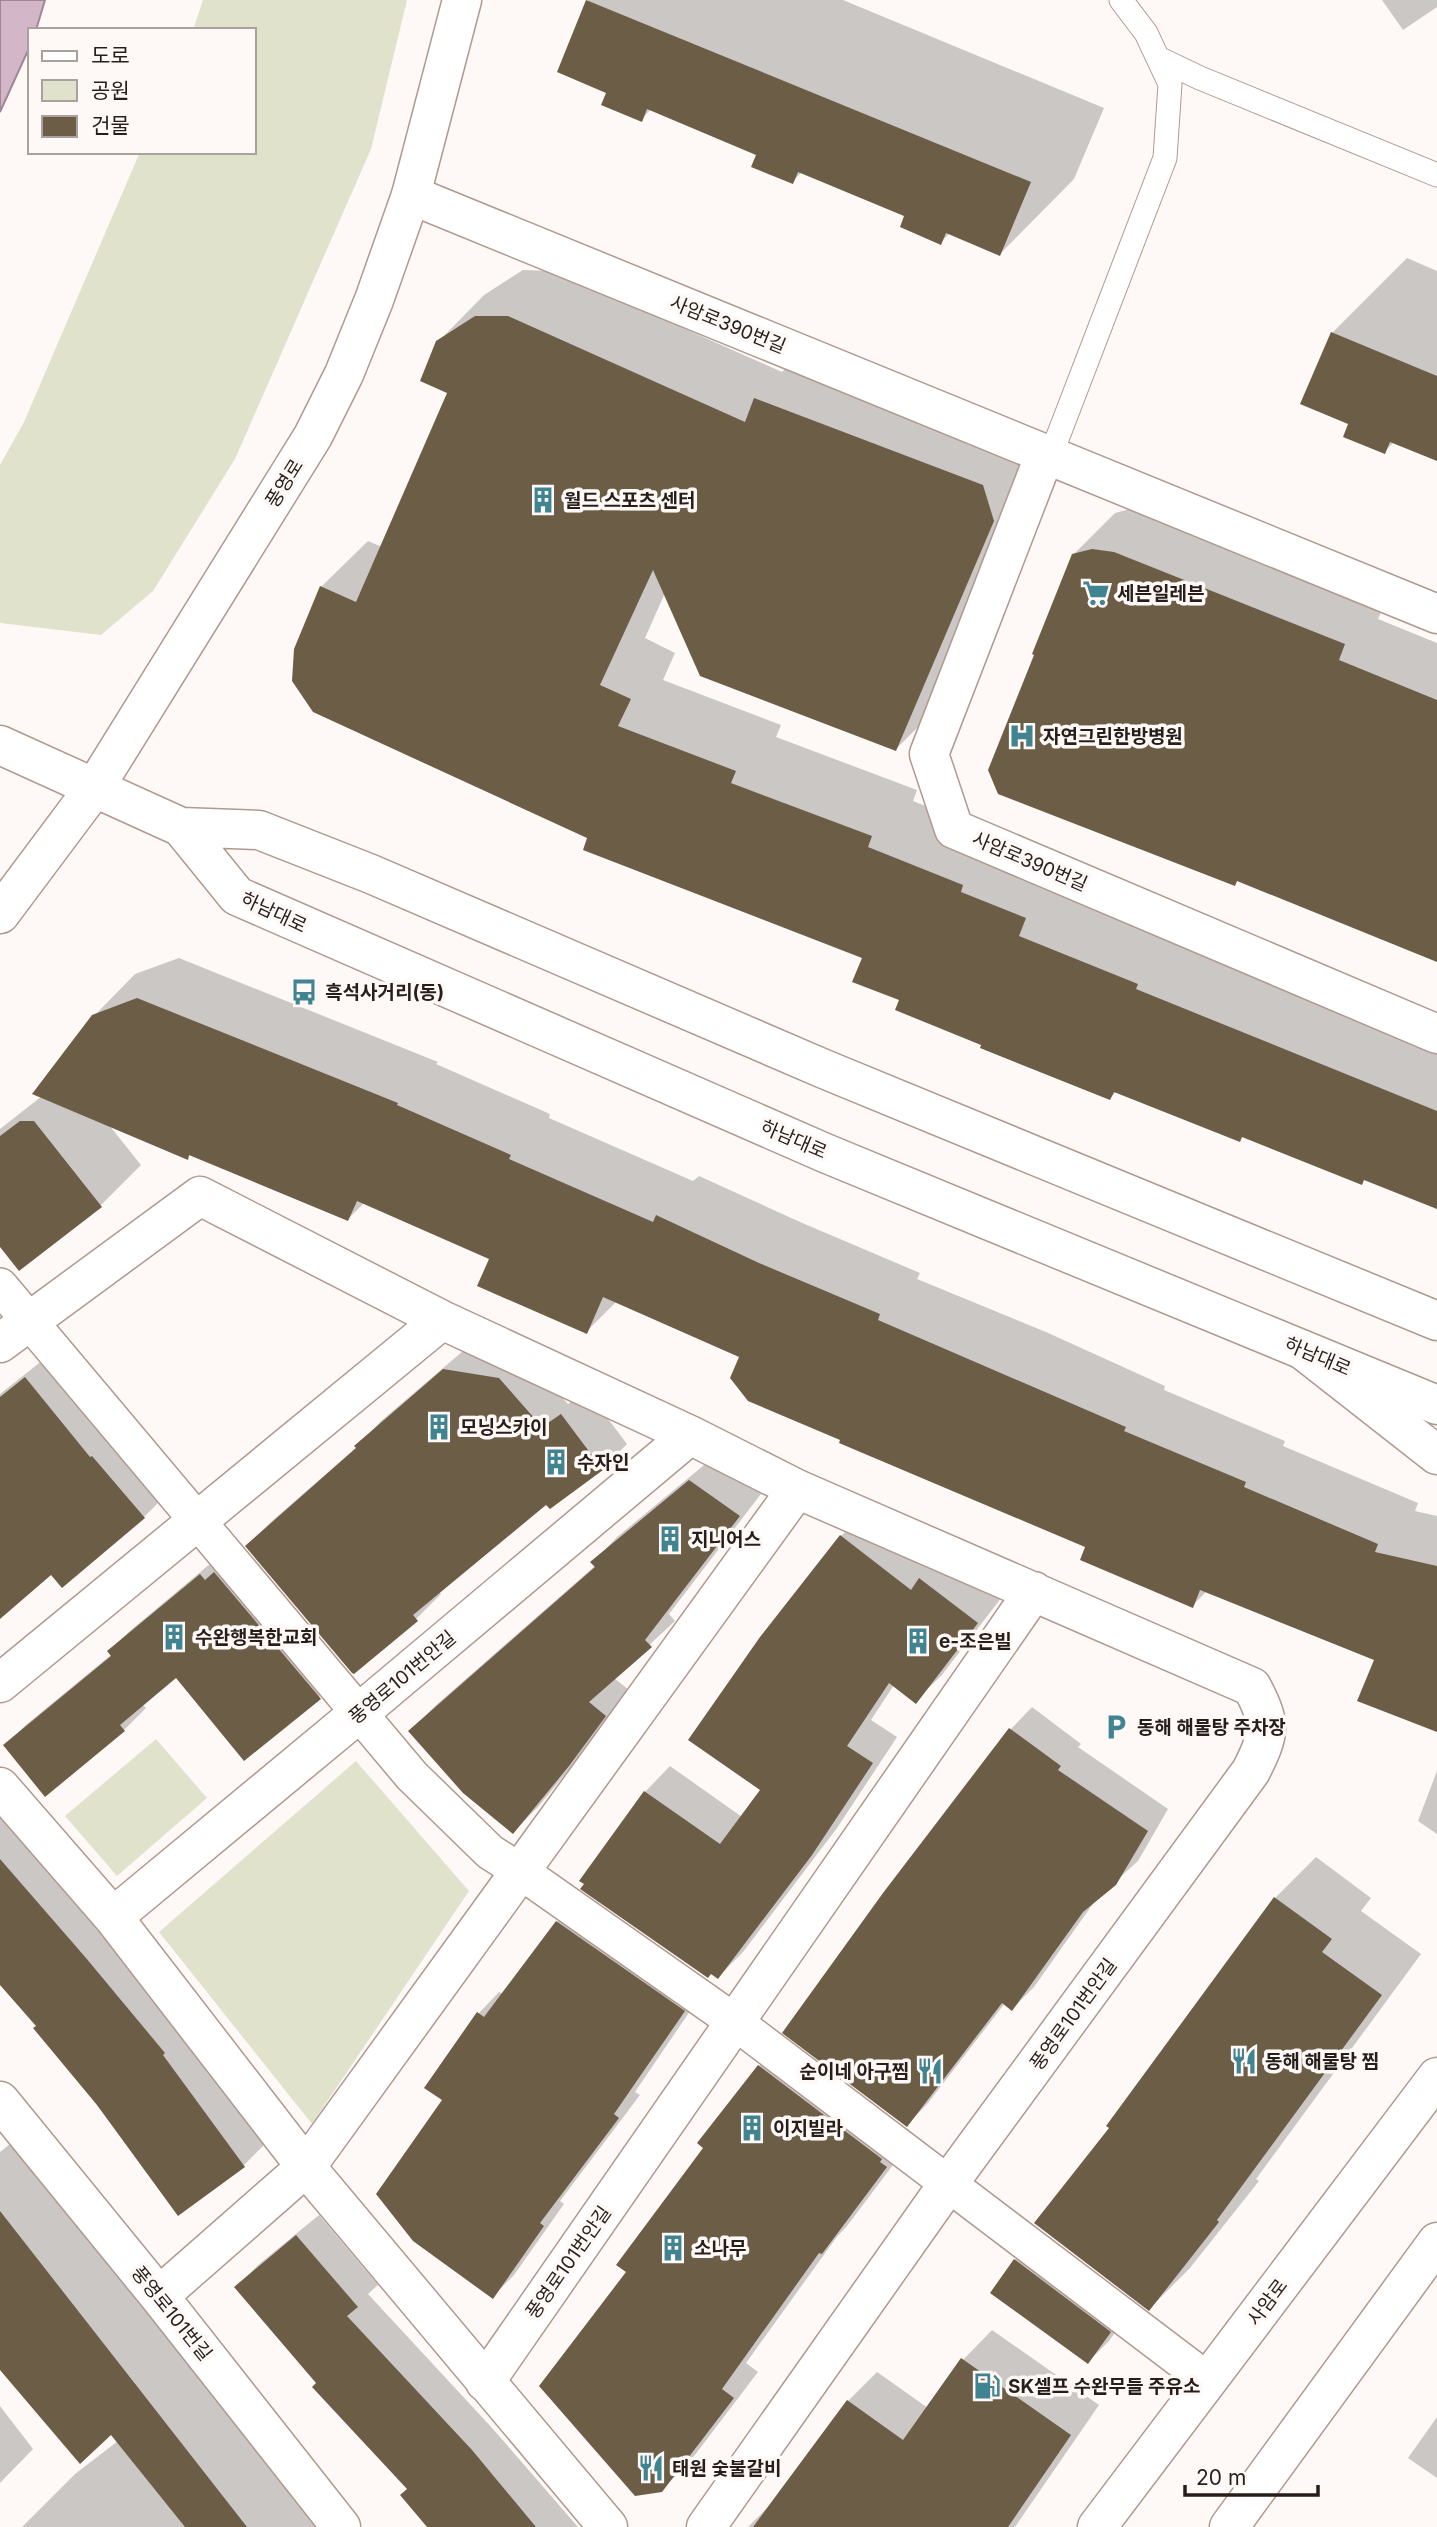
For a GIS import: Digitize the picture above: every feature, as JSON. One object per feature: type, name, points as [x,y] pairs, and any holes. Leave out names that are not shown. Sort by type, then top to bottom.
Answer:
[{"type":"street","name":"풍영로","points":[[0,914],[94,787],[313,436],[344,374],[369,313],[411,195],[462,0]]},
{"type":"street","name":"사암로390번길","points":[[411,195],[1437,614]]},
{"type":"street","name":"사암로390번길","points":[[1045,454],[929,754],[954,829],[1437,1034]]},
{"type":"street","name":"하남대로","points":[[0,745],[181,827],[259,830],[371,874],[999,1142],[1437,1321]]},
{"type":"street","name":"하남대로","points":[[181,827],[237,897],[813,1147],[1437,1405]]},
{"type":"street","name":"풍영로101번안길","points":[[14,1332],[200,1196],[442,1320],[690,1435],[797,1489],[1252,1687],[1266,1714],[1265,1743],[1251,1771],[948,2184],[706,2527]]},
{"type":"street","points":[[0,1286],[14,1332],[196,1521],[412,1776],[458,1823],[490,1852],[735,2022],[1207,2380]]},
{"type":"street","points":[[0,1683],[442,1320]]},
{"type":"street","points":[[1303,1350],[1437,1455]]},
{"type":"street","name":"풍영로101번안길","points":[[113,1917],[690,1435]]},
{"type":"street","points":[[159,2296],[306,2167],[797,1489]]},
{"type":"street","name":"풍영로101번안길","points":[[485,2382],[1034,1591]]},
{"type":"street","points":[[0,1787],[113,1917],[306,2167],[608,2527]]},
{"type":"street","name":"사암로","points":[[1097,2527],[1437,2077]]},
{"type":"street","name":"풍영로101번길","points":[[0,2101],[159,2296],[341,2527]]},
{"type":"street","points":[[1229,2527],[1437,2242]]},
{"type":"lane","points":[[1045,454],[1057,439],[1165,158],[1170,84],[1146,33],[1121,0]]},
{"type":"lane","points":[[1158,58],[1200,78],[1437,175]]},
{"type":"green space","points":[[203,0],[407,0],[371,149],[235,459],[153,591],[101,635],[0,623],[0,465],[24,422],[139,154],[256,154],[256,28],[194,28]]},
{"type":"green space","points":[[156,1739],[207,1798],[117,1876],[65,1816]]},
{"type":"green space","points":[[356,1761],[469,1891],[312,2124],[159,1932]]},
{"type":"shaded area","points":[[0,0],[45,0],[37,28],[28,28],[28,50],[0,112]]},
{"type":"building","points":[[586,0],[1031,182],[1000,256],[946,233],[941,245],[900,227],[904,216],[798,172],[793,184],[751,167],[756,155],[647,109],[642,122],[601,105],[606,93],[557,72]]},
{"type":"building","points":[[475,316],[508,316],[745,422],[754,398],[983,485],[994,521],[896,751],[700,676],[653,570],[600,685],[631,699],[618,726],[736,771],[731,783],[872,836],[868,847],[963,885],[961,892],[1026,918],[1019,936],[1138,984],[1136,989],[1437,1111],[1437,1209],[1364,1180],[1362,1185],[1242,1137],[1240,1142],[1114,1092],[1110,1100],[980,1048],[981,1045],[895,1010],[899,1000],[852,982],[862,958],[583,850],[587,838],[313,712],[292,681],[294,649],[320,586],[356,602],[447,393],[420,381],[436,341]]},
{"type":"building","points":[[1331,332],[1437,376],[1437,461],[1390,442],[1385,454],[1343,437],[1348,424],[1300,404]]},
{"type":"building","points":[[1092,549],[1114,552],[1345,644],[1339,660],[1437,700],[1437,962],[1237,881],[1235,886],[998,794],[988,770],[1034,655],[1032,654],[1072,554]]},
{"type":"building","points":[[137,998],[398,1103],[397,1105],[511,1155],[509,1159],[653,1222],[656,1215],[759,1263],[880,1314],[878,1320],[1126,1427],[1124,1431],[1246,1482],[1244,1487],[1378,1544],[1375,1552],[1437,1566],[1437,1732],[1357,1701],[1374,1660],[1200,1590],[1193,1608],[1080,1560],[1085,1547],[839,1443],[840,1440],[748,1401],[730,1378],[739,1357],[603,1297],[587,1334],[477,1286],[489,1259],[357,1201],[348,1221],[189,1155],[188,1160],[32,1094],[92,1015]]},
{"type":"building","points":[[20,1121],[34,1121],[102,1207],[19,1271],[0,1247],[0,1136]]},
{"type":"building","points":[[443,1369],[499,1378],[542,1427],[561,1414],[603,1470],[550,1509],[546,1505],[413,1615],[418,1621],[354,1674],[245,1546]]},
{"type":"building","points":[[25,1377],[90,1457],[92,1456],[145,1518],[62,1588],[51,1575],[0,1619],[0,1397]]},
{"type":"building","points":[[689,1480],[740,1516],[645,1640],[652,1647],[589,1702],[606,1716],[513,1834],[463,1793],[408,1731],[595,1567],[590,1562]]},
{"type":"building","points":[[840,1535],[911,1590],[919,1578],[978,1623],[916,1704],[889,1683],[847,1746],[873,1763],[812,1855],[718,1979],[711,1974],[708,1978],[580,1889],[584,1884],[579,1881],[644,1791],[720,1844],[760,1790],[688,1740],[760,1637]]},
{"type":"building","points":[[214,1572],[321,1699],[244,1761],[176,1678],[120,1725],[125,1731],[45,1797],[3,1745],[111,1656],[107,1651],[200,1574],[205,1580]]},
{"type":"building","points":[[1009,1728],[1061,1766],[1058,1770],[1148,1831],[1116,1885],[1083,1912],[1012,2011],[1002,2003],[907,2127],[782,2033],[883,1893]]},
{"type":"building","points":[[0,1859],[165,2053],[163,2055],[245,2167],[178,2216],[97,2105],[33,2028],[36,2026],[0,1985]]},
{"type":"building","name":"동해 해물탕 찜","points":[[1274,1897],[1332,1939],[1322,1952],[1382,1995],[1217,2220],[1219,2222],[1149,2311],[1034,2223],[1109,2128],[1106,2126]]},
{"type":"building","points":[[556,1921],[685,2011],[614,2114],[619,2118],[540,2223],[544,2226],[493,2299],[413,2241],[376,2194],[442,2100],[424,2088],[477,2012],[484,2017]]},
{"type":"building","points":[[758,2065],[882,2159],[880,2162],[887,2167],[822,2254],[819,2253],[722,2389],[734,2398],[662,2492],[635,2496],[539,2386],[626,2272],[616,2265],[703,2148],[697,2143]]},
{"type":"building","points":[[0,2211],[247,2527],[185,2527],[111,2435],[80,2464],[0,2370]]},
{"type":"building","points":[[296,2235],[358,2307],[347,2316],[472,2450],[536,2527],[427,2527],[400,2495],[407,2489],[312,2387],[316,2383],[234,2287]]},
{"type":"building","points":[[1014,2259],[1111,2332],[1088,2364],[990,2293]]},
{"type":"building","points":[[961,2358],[1071,2435],[1008,2527],[753,2527],[847,2400],[903,2440]]},
{"type":"place","name":"월드 스포츠 센터","points":[[543,500]]},
{"type":"place","name":"세븐일레븐","points":[[1096,593]]},
{"type":"place","name":"자연그린한방병원","points":[[1022,736]]},
{"type":"place","name":"흑석사거리(동)","points":[[304,992]]},
{"type":"place","name":"모닝스카이","points":[[439,1427]]},
{"type":"place","name":"수자인","points":[[556,1462]]},
{"type":"place","name":"지니어스","points":[[670,1539]]},
{"type":"place","name":"수완행복한교회","points":[[174,1637]]},
{"type":"place","name":"e-조은빌","points":[[918,1641]]},
{"type":"place","name":"동해 해물탕 주차장","points":[[1116,1727]]},
{"type":"place","name":"동해 해물탕 찜","points":[[1244,2061]]},
{"type":"place","name":"순이네 아구찜","points":[[930,2071]]},
{"type":"place","name":"이지빌라","points":[[752,2128]]},
{"type":"place","name":"소나무","points":[[673,2248]]},
{"type":"place","name":"SK셀프 수완무들 주유소","points":[[987,2386]]},
{"type":"place","name":"태원 숯불갈비","points":[[651,2468]]}]
